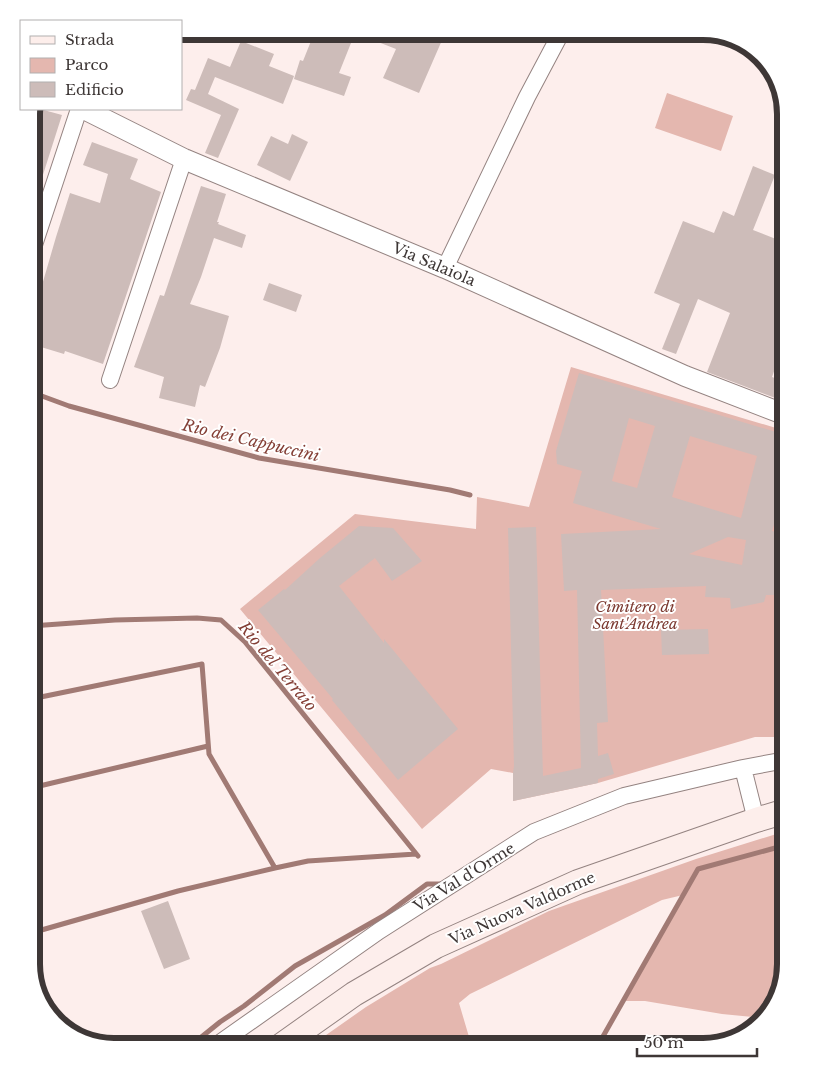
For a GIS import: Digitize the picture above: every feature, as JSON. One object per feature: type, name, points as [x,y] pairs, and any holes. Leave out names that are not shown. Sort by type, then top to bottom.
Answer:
[{"type":"main road","name":"Via Nuova Valdorme","points":[[292,1038],[354,994],[436,946],[578,882],[777,814]]},
{"type":"street","points":[[445,268],[527,97],[557,40]]},
{"type":"street","points":[[40,227],[79,110]]},
{"type":"street","name":"Via Salaiola","points":[[86,110],[184,159],[445,268],[685,376],[777,412]]},
{"type":"street","points":[[110,380],[184,159]]},
{"type":"street","name":"Via Val d'Orme","points":[[227,1038],[379,930],[534,832],[624,796],[777,762]]},
{"type":"street","points":[[743,768],[756,820]]},
{"type":"green space","points":[[667,93],[733,116],[721,151],[655,128]]},
{"type":"green space","name":"Cimitero di Sant'Andrea","points":[[571,367],[777,428],[777,737],[755,737],[598,783],[513,801],[513,773],[491,769],[422,829],[240,609],[355,514],[476,529],[477,497],[529,507]]},
{"type":"green space","points":[[777,834],[776,979],[765,1005],[755,1017],[722,1014],[645,1001],[623,1001],[683,895],[662,900],[470,994],[459,1003],[469,1038],[322,1038],[366,1007],[430,968],[549,911],[696,859]]},
{"type":"building","points":[[311,40],[352,40],[339,73],[351,77],[344,96],[294,79],[300,60],[303,61]]},
{"type":"building","points":[[373,40],[442,40],[419,93],[383,78],[396,49]]},
{"type":"building","points":[[241,41],[274,54],[269,66],[294,76],[283,104],[215,77],[208,94],[239,109],[218,158],[205,153],[221,115],[186,100],[191,89],[195,90],[208,58],[230,67]]},
{"type":"building","points":[[40,110],[62,115],[40,184]]},
{"type":"building","points":[[292,134],[308,142],[290,181],[257,165],[271,136],[288,144]]},
{"type":"building","points":[[92,142],[138,159],[130,179],[161,192],[103,364],[65,351],[64,354],[40,347],[40,292],[70,193],[100,203],[108,174],[83,165]]},
{"type":"building","points":[[753,166],[775,175],[753,230],[777,239],[777,363],[772,377],[777,379],[777,399],[707,372],[730,313],[698,299],[676,354],[662,349],[680,304],[654,293],[683,221],[714,233],[723,211],[734,216]]},
{"type":"building","points":[[201,186],[226,194],[218,224],[246,235],[242,248],[214,238],[190,304],[229,316],[220,348],[205,387],[200,385],[195,407],[159,398],[164,377],[134,367],[160,295],[164,296]]},
{"type":"building","points":[[269,283],[302,295],[296,312],[263,300]]},
{"type":"building","points":[[579,373],[777,432],[777,515],[772,531],[777,532],[777,595],[766,595],[764,602],[731,609],[730,598],[705,597],[706,586],[601,590],[608,722],[597,723],[598,756],[608,753],[614,774],[598,779],[598,783],[513,801],[514,766],[508,528],[536,527],[543,776],[581,768],[577,590],[564,591],[561,534],[661,529],[573,503],[582,471],[557,464],[556,451]],"holes":[[[629,418],[655,426],[637,488],[612,481]],[[690,436],[757,456],[741,518],[672,497]],[[728,537],[746,540],[742,565],[689,554]]]},
{"type":"building","points":[[359,526],[393,528],[422,561],[392,581],[375,558],[339,586],[384,643],[384,639],[458,729],[398,780],[258,610],[285,590]]},
{"type":"building","points":[[708,629],[709,654],[662,655],[661,630]]},
{"type":"building","points":[[168,901],[190,959],[164,969],[141,911]]},
{"type":"waterway","name":"Rio dei Cappuccini","points":[[40,395],[69,406],[259,458],[470,495]]},
{"type":"waterway","name":"Rio del Terraio","points":[[40,625],[115,620],[197,618],[221,620],[245,642],[418,856]]},
{"type":"waterway","points":[[40,697],[202,664],[209,754],[275,868]]},
{"type":"waterway","points":[[40,786],[208,746]]},
{"type":"waterway","points":[[602,1038],[698,869],[777,847]]},
{"type":"waterway","points":[[40,930],[178,891],[308,861],[416,854]]},
{"type":"waterway","points":[[200,1038],[295,966],[385,915],[427,884],[443,884]]}]
